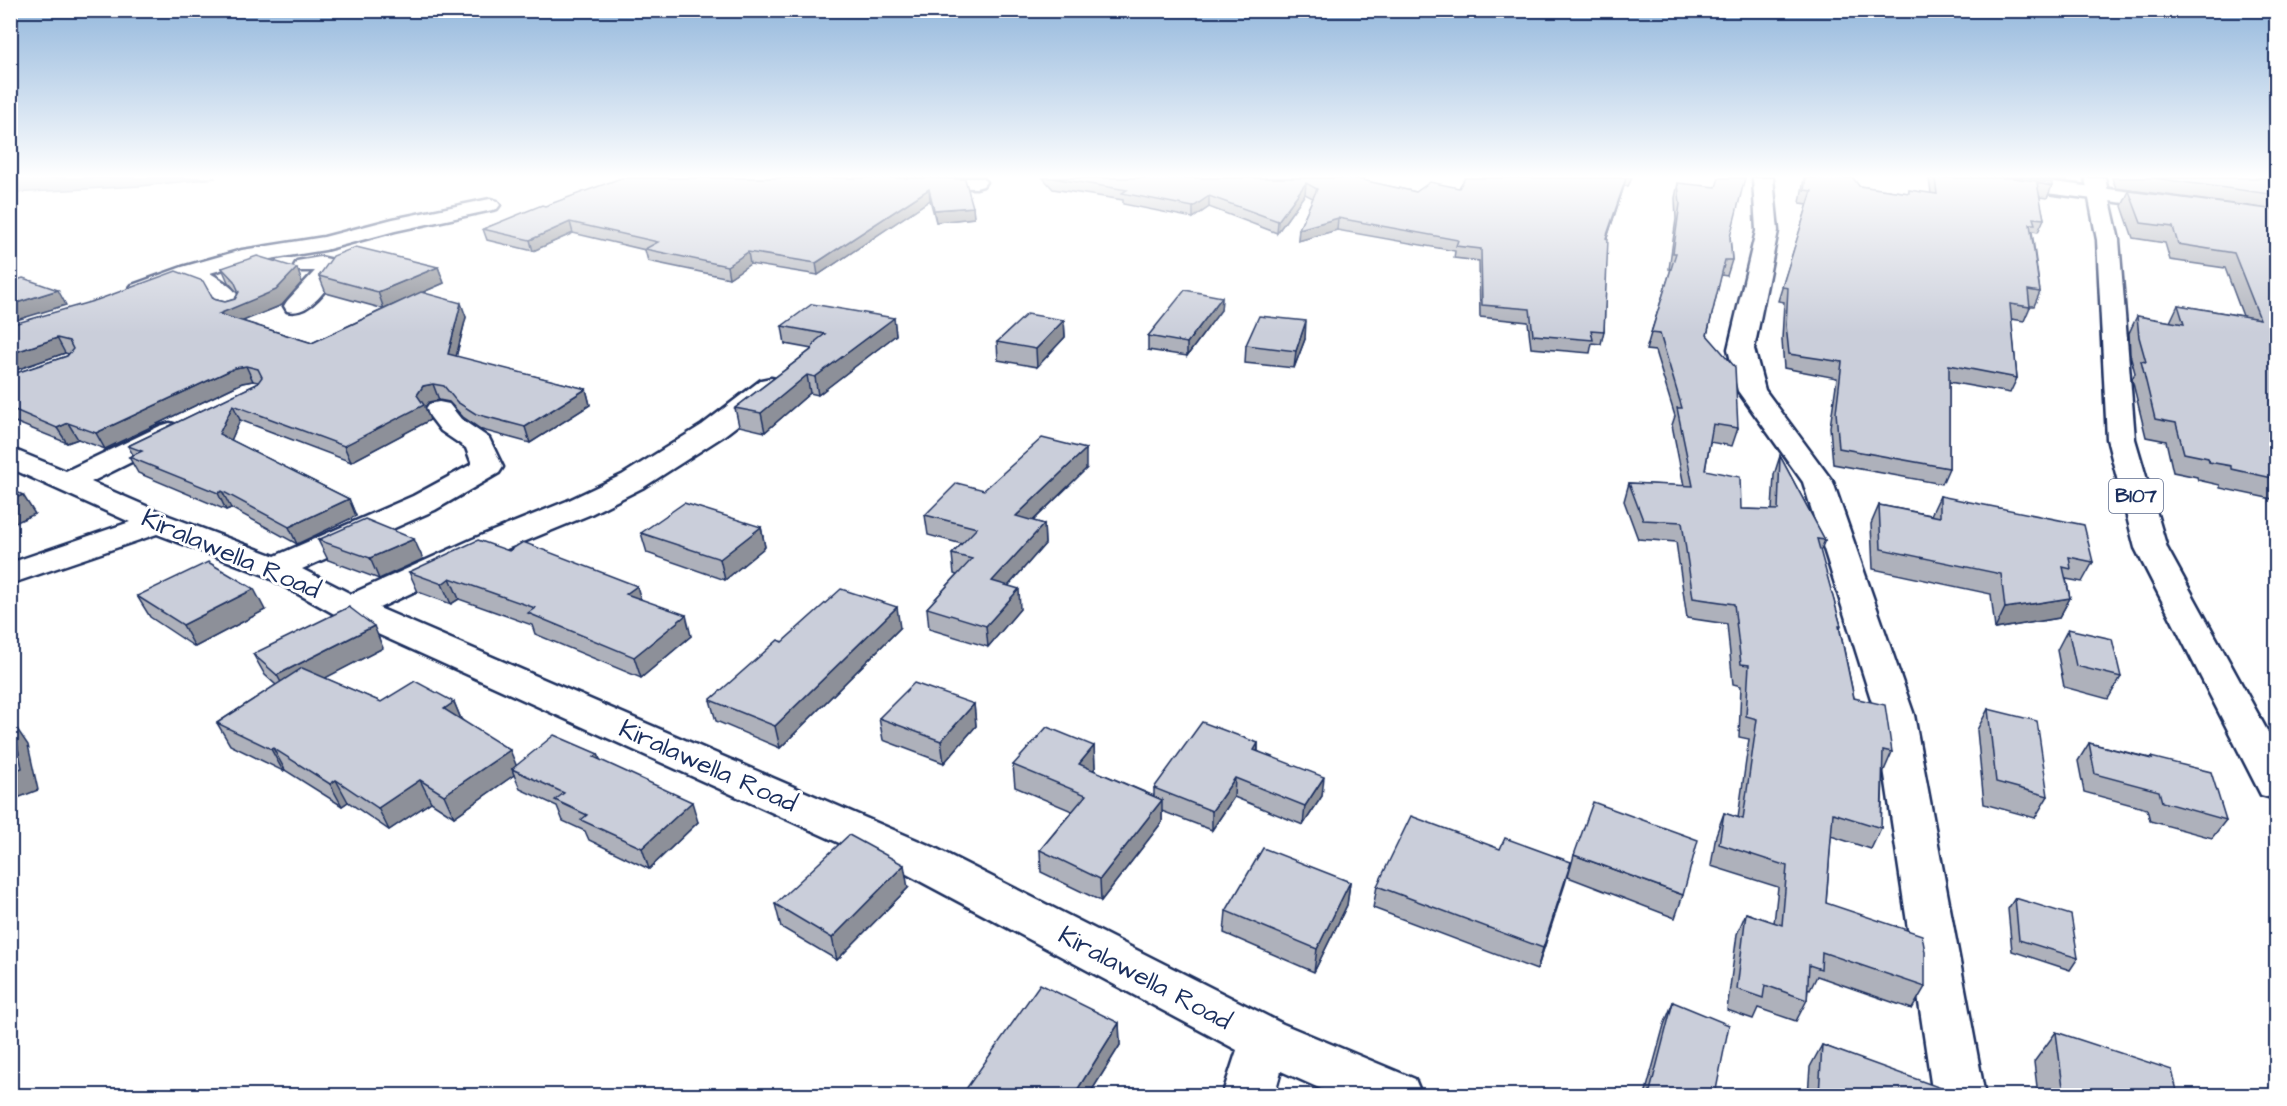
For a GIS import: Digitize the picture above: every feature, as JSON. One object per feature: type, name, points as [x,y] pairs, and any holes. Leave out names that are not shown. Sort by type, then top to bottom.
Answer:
[{"type":"street","points":[[116,299],[190,272],[242,257],[325,243],[376,230]]},
{"type":"street","points":[[1767,230],[1741,350],[1752,391],[1818,482],[1895,715],[1959,1084],[1959,1095]]},
{"type":"street","name":"B107","points":[[2106,230],[2121,439],[2151,548],[2277,784]]},
{"type":"street","points":[[217,264],[247,268],[330,265],[322,279],[296,306]]},
{"type":"street","points":[[190,272],[219,288],[231,303],[231,307]]},
{"type":"street","points":[[350,608],[485,546],[578,508],[633,481],[712,431],[795,368]]},
{"type":"street","points":[[276,568],[424,503],[488,467],[479,444],[451,425],[439,410]]},
{"type":"street","points":[[67,482],[191,422]]},
{"type":"street","name":"Kiralawella Road","points":[[10,457],[158,523],[276,568],[350,608],[917,859],[1265,1040],[1396,1095]]},
{"type":"street","points":[[10,574],[158,523]]},
{"type":"street","points":[[1248,1095],[1265,1040]]},
{"type":"building","points":[[486,230],[553,230],[530,240]]},
{"type":"building","points":[[603,230],[867,230],[816,263],[748,252],[727,266],[645,249],[658,242]]},
{"type":"building","points":[[1401,230],[1609,230],[1606,238],[1608,239],[1604,331],[1591,330],[1593,340],[1533,335],[1530,309],[1482,305],[1481,249],[1456,246],[1458,240]]},
{"type":"building","points":[[1676,230],[1732,230],[1730,237],[1732,260],[1725,260],[1707,335],[1735,367],[1738,428],[1713,424],[1705,470],[1740,477],[1741,509],[1778,510],[1780,456],[1825,540],[1817,539],[1841,626],[1839,626],[1854,698],[1885,705],[1892,752],[1883,750],[1881,828],[1833,813],[1826,903],[1922,935],[1925,952],[1925,987],[1822,952],[1821,969],[1809,965],[1807,1000],[1765,985],[1763,998],[1737,989],[1746,913],[1782,925],[1787,866],[1719,844],[1724,813],[1743,819],[1757,719],[1746,716],[1749,665],[1741,664],[1734,604],[1693,598],[1682,522],[1643,520],[1629,483],[1693,486],[1677,408],[1682,408],[1660,334],[1651,333],[1676,253],[1673,253]]},
{"type":"building","points":[[1800,230],[2031,230],[2040,292],[2028,290],[2030,307],[2010,304],[2017,378],[1949,365],[1949,468],[1839,448],[1836,412],[1842,362],[1789,354],[1786,325],[1788,288],[1782,287]]},
{"type":"building","points":[[2174,230],[2277,230],[2277,479],[2231,469],[2231,466],[2209,462],[2208,458],[2184,453],[2176,423],[2155,419],[2141,361],[2146,362],[2139,337],[2137,316],[2184,324],[2178,305],[2260,319],[2234,253],[2178,244]]},
{"type":"building","points":[[356,247],[438,267],[378,292],[319,276],[333,256]]},
{"type":"building","points":[[257,256],[297,268],[276,290],[219,314],[312,343],[421,292],[461,303],[448,354],[586,389],[525,427],[476,414],[457,402],[444,386],[433,384],[423,386],[417,395],[424,405],[344,446],[233,405],[219,434],[349,499],[289,527],[222,491],[218,493],[129,457],[142,451],[128,446],[257,384],[262,377],[258,369],[246,366],[235,368],[96,433],[68,423],[57,428],[10,408],[10,375],[67,356],[73,349],[69,341],[57,338],[10,354],[10,325],[97,300],[176,271],[203,281],[213,299],[225,302],[235,299],[239,292],[234,281],[222,268]]},
{"type":"building","points":[[23,278],[58,290],[10,305],[10,282]]},
{"type":"building","points":[[1185,290],[1222,297],[1187,343],[1148,336]]},
{"type":"building","points":[[812,304],[894,318],[815,377],[807,375],[761,413],[735,408],[811,350],[816,341],[825,334],[782,326]]},
{"type":"building","points":[[1027,314],[1064,320],[1036,349],[997,342]]},
{"type":"building","points":[[1259,316],[1306,321],[1296,351],[1246,345]]},
{"type":"building","points":[[1042,438],[1086,449],[1016,516],[1044,524],[992,581],[1019,589],[986,626],[927,608],[972,559],[952,554],[977,528],[925,515],[957,483],[984,490]]},
{"type":"building","points":[[10,489],[23,495],[10,500]]},
{"type":"building","points":[[1940,496],[2084,525],[2093,562],[2069,557],[2071,569],[2063,567],[2070,598],[2005,608],[2001,574],[1881,549],[1879,505],[1940,517]]},
{"type":"building","points":[[684,503],[761,527],[720,559],[641,533]]},
{"type":"building","points":[[365,519],[414,539],[370,558],[318,540]]},
{"type":"building","points":[[478,540],[509,551],[523,542],[637,586],[626,594],[686,615],[634,657],[528,613],[535,608],[450,578],[442,584],[409,572]]},
{"type":"building","points":[[208,562],[254,589],[183,625],[137,596]]},
{"type":"building","points":[[841,589],[897,607],[775,726],[710,700],[778,640],[782,642]]},
{"type":"building","points":[[349,607],[374,626],[277,675],[253,654]]},
{"type":"building","points":[[2068,629],[2112,639],[2121,677],[2076,666]]},
{"type":"building","points":[[302,668],[381,702],[415,681],[454,702],[444,709],[510,750],[444,795],[420,780],[378,808],[336,780],[330,784],[273,748],[217,723]]},
{"type":"building","points":[[914,683],[974,704],[941,741],[879,718]]},
{"type":"building","points":[[1988,709],[2037,721],[2048,796],[1996,782]]},
{"type":"building","points":[[1202,722],[1258,743],[1254,750],[1324,777],[1305,806],[1235,778],[1212,811],[1154,788]]},
{"type":"building","points":[[13,723],[22,768],[10,772],[10,724]]},
{"type":"building","points":[[1047,727],[1094,746],[1079,764],[1162,800],[1100,879],[1040,850],[1086,795],[1013,765]]},
{"type":"building","points":[[554,735],[598,754],[594,757],[692,802],[642,848],[581,820],[587,815],[555,800],[564,793],[512,769]]},
{"type":"building","points":[[2089,743],[2211,772],[2226,820],[2162,802],[2159,791],[2095,774]]},
{"type":"building","points":[[1593,802],[1698,840],[1683,895],[1574,855]]},
{"type":"building","points":[[1411,816],[1500,849],[1505,838],[1571,862],[1543,948],[1377,886]]},
{"type":"building","points":[[849,835],[904,865],[832,938],[775,904]]},
{"type":"building","points":[[1263,848],[1350,882],[1317,949],[1226,911]]},
{"type":"building","points":[[2015,898],[2071,915],[2078,958],[2019,940]]},
{"type":"building","points":[[1040,984],[1119,1023],[1074,1095],[979,1095],[966,1089]]},
{"type":"building","points":[[1673,1002],[1729,1025],[1715,1095],[1649,1095]]},
{"type":"building","points":[[2056,1032],[2172,1070],[2178,1095],[2064,1095]]},
{"type":"building","points":[[1822,1045],[1952,1092],[1952,1095],[1819,1095]]}]
